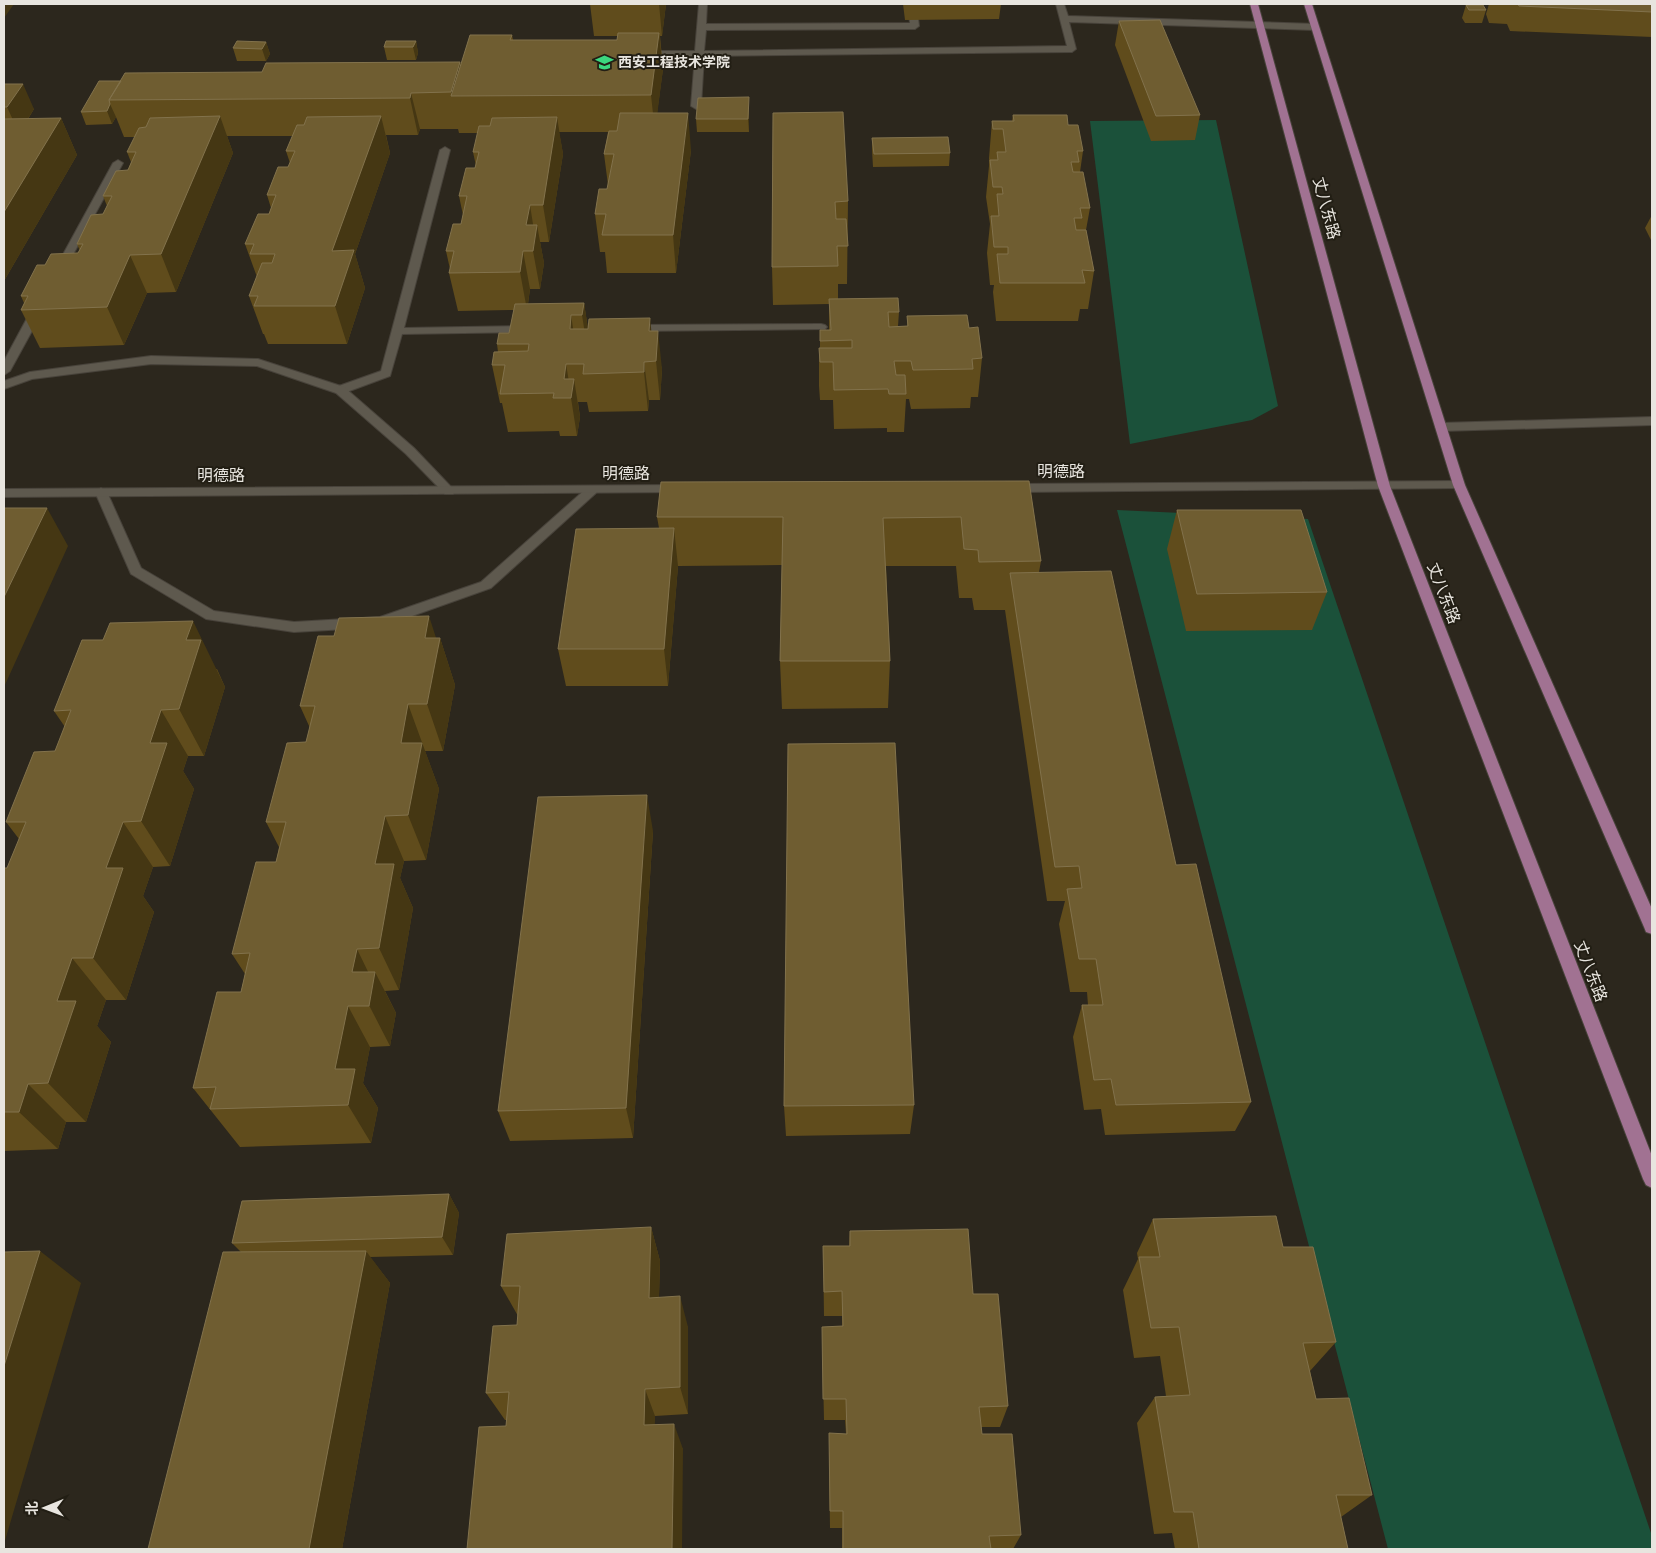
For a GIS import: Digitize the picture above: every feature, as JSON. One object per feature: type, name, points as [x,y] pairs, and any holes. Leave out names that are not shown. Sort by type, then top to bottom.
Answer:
[{"type":"main road","name":"丈八东路","points":[[1254,4],[1384,486],[1652,1178]]},
{"type":"main road","points":[[1308,4],[1459,485],[1652,927]]},
{"type":"street","points":[[696,106],[703,4]]},
{"type":"street","points":[[701,27],[915,26],[912,4]]},
{"type":"street","points":[[629,54],[1072,49],[1060,4]]},
{"type":"street","points":[[1064,19],[1315,27]]},
{"type":"street","points":[[340,390],[386,373],[445,150]]},
{"type":"street","points":[[52,284],[118,163]]},
{"type":"street","points":[[4,371],[42,302]]},
{"type":"street","points":[[624,328],[821,327]]},
{"type":"street","points":[[397,331],[545,329]]},
{"type":"street","points":[[4,385],[30,376],[151,360],[258,363],[340,390],[410,451],[448,491]]},
{"type":"street","points":[[1441,427],[1652,421]]},
{"type":"street","name":"明德路","points":[[998,488],[1459,485]]},
{"type":"street","name":"明德路","points":[[4,493],[691,489]]},
{"type":"street","points":[[101,492],[136,571],[210,616],[294,627],[381,622],[486,585],[592,490]]},
{"type":"green space","points":[[1216,120],[1278,406],[1252,420],[1130,444],[1090,121]]},
{"type":"green space","points":[[1117,510],[1308,519],[1652,1536],[1652,1549],[1388,1549]]},
{"type":"building","points":[[1518,4],[1652,4],[1652,12],[1519,6]]},
{"type":"building","points":[[1466,5],[1483,5],[1486,10],[1469,10]]},
{"type":"building","points":[[1160,20],[1200,115],[1156,116],[1119,21]]},
{"type":"building","points":[[618,33],[659,33],[651,95],[451,96],[470,35],[512,35],[510,40],[617,40]]},
{"type":"building","points":[[237,41],[266,42],[262,49],[233,48]]},
{"type":"building","points":[[386,41],[416,41],[413,47],[384,47]]},
{"type":"building","points":[[460,62],[451,92],[411,93],[410,98],[109,100],[125,73],[262,72],[266,63]]},
{"type":"building","points":[[99,81],[121,81],[109,100],[110,104],[107,111],[81,112]]},
{"type":"building","points":[[4,84],[23,84],[7,107],[4,107]]},
{"type":"building","points":[[749,97],[748,119],[696,119],[698,98]]},
{"type":"building","points":[[843,112],[848,201],[835,202],[836,219],[846,219],[848,246],[837,246],[838,266],[772,267],[773,113]]},
{"type":"building","points":[[620,113],[688,113],[673,235],[602,235],[606,214],[595,214],[599,189],[607,189],[614,154],[604,154],[609,131],[617,131]]},
{"type":"building","points":[[1013,115],[1067,115],[1068,125],[1078,125],[1083,151],[1077,151],[1079,162],[1071,162],[1073,172],[1083,172],[1090,208],[1080,208],[1082,218],[1074,218],[1076,230],[1086,230],[1094,271],[1082,270],[1085,283],[1000,283],[997,254],[1008,254],[1008,247],[994,247],[991,216],[999,216],[997,194],[1003,194],[1002,187],[993,187],[990,160],[998,160],[997,152],[1006,152],[1003,129],[993,129],[992,121],[1014,121]]},
{"type":"building","points":[[220,116],[161,254],[130,255],[107,307],[21,310],[28,296],[21,296],[37,265],[45,265],[51,254],[78,253],[83,244],[77,244],[91,215],[103,214],[112,196],[103,196],[116,171],[128,170],[136,152],[127,152],[139,128],[146,127],[150,118]]},
{"type":"building","points":[[381,116],[332,251],[354,250],[335,306],[254,306],[258,296],[249,296],[262,263],[272,263],[275,254],[250,254],[254,244],[245,244],[258,214],[269,214],[276,195],[267,195],[278,167],[288,167],[295,151],[286,151],[297,125],[304,125],[307,117]]},
{"type":"building","points":[[557,117],[543,205],[530,205],[526,225],[537,225],[533,251],[523,251],[520,272],[449,273],[454,251],[446,251],[453,224],[461,224],[467,196],[459,196],[466,168],[475,168],[479,152],[473,152],[479,126],[490,126],[492,118]]},
{"type":"building","points":[[61,118],[4,212],[4,119]]},
{"type":"building","points":[[948,137],[950,153],[874,154],[872,138]]},
{"type":"building","points":[[898,298],[899,312],[888,312],[889,327],[908,326],[907,316],[967,315],[969,328],[978,327],[982,358],[972,359],[973,369],[913,370],[911,361],[894,361],[896,375],[905,375],[906,394],[889,394],[888,389],[834,390],[833,362],[820,362],[819,348],[852,348],[852,340],[820,341],[820,330],[831,330],[829,299]]},
{"type":"building","points":[[584,303],[582,315],[571,315],[570,329],[588,329],[589,319],[650,318],[649,331],[658,331],[656,361],[644,362],[644,372],[583,374],[584,364],[566,364],[564,379],[574,379],[571,398],[553,398],[554,393],[500,394],[505,365],[492,365],[494,352],[528,351],[529,344],[497,344],[499,333],[509,333],[515,304]]},
{"type":"building","points":[[1029,481],[1041,561],[979,562],[978,550],[964,549],[961,517],[883,518],[890,661],[780,661],[783,517],[657,517],[661,482]]},
{"type":"building","points":[[4,508],[47,508],[4,597]]},
{"type":"building","points":[[1177,510],[1301,510],[1327,592],[1197,594]]},
{"type":"building","points":[[674,528],[664,649],[558,649],[576,529]]},
{"type":"building","points":[[1111,571],[1176,865],[1196,864],[1251,1102],[1116,1105],[1111,1079],[1094,1080],[1082,1005],[1103,1005],[1096,959],[1079,959],[1067,889],[1082,888],[1079,866],[1055,867],[1010,573]]},
{"type":"building","points":[[429,616],[425,638],[440,638],[427,704],[408,704],[401,743],[422,743],[408,815],[385,816],[375,864],[394,864],[379,948],[357,949],[352,972],[375,972],[369,1006],[348,1006],[335,1069],[355,1069],[348,1105],[210,1109],[216,1087],[193,1088],[217,992],[241,992],[250,953],[232,954],[256,862],[276,862],[286,822],[266,822],[287,743],[306,742],[315,706],[300,706],[318,636],[334,636],[339,618]]},
{"type":"building","points":[[193,621],[186,640],[201,640],[179,709],[161,710],[150,743],[167,743],[141,821],[123,822],[106,868],[123,868],[93,958],[72,958],[57,1001],[76,1001],[48,1083],[28,1084],[19,1112],[4,1112],[4,868],[7,868],[26,822],[6,822],[34,752],[55,751],[71,710],[54,711],[82,640],[103,640],[110,623]]},
{"type":"building","points":[[895,743],[914,1105],[784,1106],[788,744]]},
{"type":"building","points":[[647,795],[626,1108],[498,1111],[538,797]]},
{"type":"building","points":[[449,1194],[442,1237],[232,1243],[242,1201]]},
{"type":"building","points":[[1276,1216],[1283,1247],[1313,1247],[1336,1342],[1303,1343],[1316,1399],[1349,1398],[1372,1495],[1336,1495],[1348,1549],[1199,1549],[1193,1512],[1174,1512],[1155,1397],[1190,1395],[1179,1327],[1151,1328],[1139,1257],[1160,1257],[1153,1219]]},
{"type":"building","points":[[651,1227],[649,1298],[680,1296],[680,1387],[645,1389],[644,1425],[674,1424],[672,1549],[467,1549],[479,1427],[506,1426],[509,1392],[486,1393],[493,1326],[517,1325],[520,1286],[501,1286],[507,1234]]},
{"type":"building","points":[[968,1229],[973,1294],[998,1294],[1008,1406],[979,1407],[982,1434],[1012,1434],[1021,1535],[989,1536],[991,1549],[843,1549],[843,1511],[830,1511],[829,1433],[847,1434],[846,1399],[823,1399],[822,1327],[843,1326],[842,1291],[824,1292],[823,1246],[850,1246],[850,1231]]},
{"type":"building","points":[[40,1251],[4,1366],[4,1252]]},
{"type":"building","points":[[366,1251],[309,1549],[148,1549],[223,1252]]},
{"type":"place","name":"西安工程技术学院","points":[[604,62]]}]
